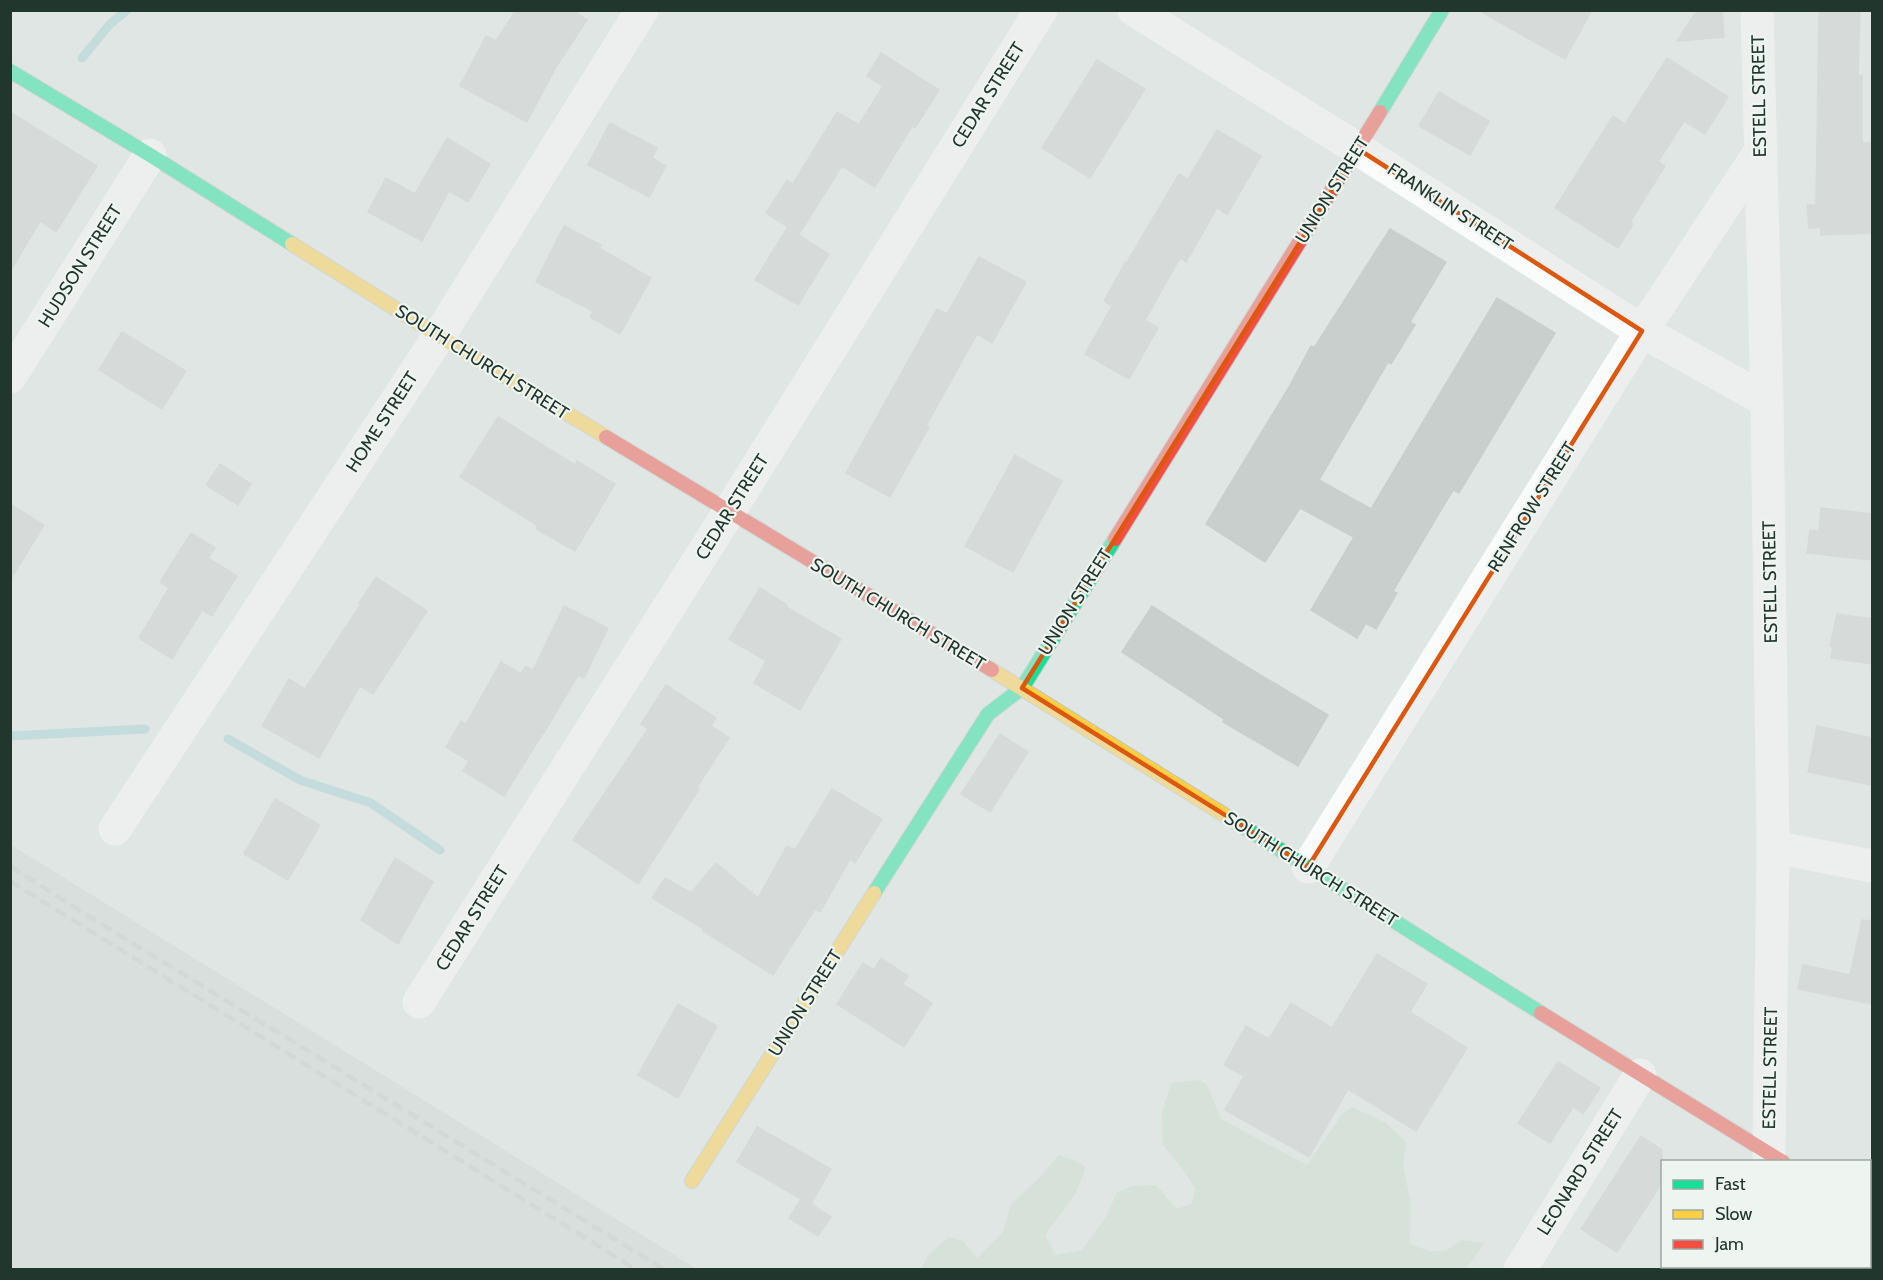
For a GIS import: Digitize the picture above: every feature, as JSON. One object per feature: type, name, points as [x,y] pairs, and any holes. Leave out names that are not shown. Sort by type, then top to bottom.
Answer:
[{"type":"main road","name":"UNION STREET","points":[[692,1181],[988,714],[1022,688],[1442,10]]},
{"type":"main road","name":"SOUTH CHURCH STREET","points":[[10,70],[439,336],[1022,688],[1776,1158]]},
{"type":"street","name":"HOME STREET","points":[[115,829],[439,336],[642,10]]},
{"type":"street","name":"CEDAR STREET","points":[[419,1002],[729,512],[1041,10]]},
{"type":"street","name":"FRANKLIN STREET","points":[[1134,10],[1358,149],[1642,331],[1767,401]]},
{"type":"street","name":"ESTELL STREET","points":[[1758,10],[1767,401],[1776,1158]]},
{"type":"street","name":"RENFROW STREET","points":[[1308,867],[1642,331],[1761,150]]},
{"type":"street","name":"HUDSON STREET","points":[[10,377],[150,155]]},
{"type":"street","points":[[1773,847],[1872,866]]},
{"type":"street","name":"LEONARD STREET","points":[[1520,1269],[1640,1075]]},
{"type":"highlighted area","points":[[1358,149],[1642,331],[1308,867],[1022,688]]},
{"type":"shaded area","points":[[11,845],[697,1269],[11,1269]]},
{"type":"green space","points":[[1200,1080],[1207,1085],[1221,1119],[1307,1165],[1342,1114],[1352,1107],[1386,1123],[1406,1142],[1403,1165],[1411,1205],[1410,1244],[1429,1251],[1445,1251],[1462,1240],[1485,1243],[1465,1270],[921,1269],[929,1254],[949,1237],[963,1241],[977,1258],[1003,1232],[1011,1204],[1039,1178],[1059,1155],[1086,1167],[1076,1193],[1045,1235],[1056,1255],[1082,1250],[1106,1217],[1117,1192],[1132,1186],[1156,1185],[1177,1209],[1192,1203],[1195,1189],[1163,1145],[1162,1112],[1171,1083]]},
{"type":"building","points":[[516,10],[572,10],[587,20],[556,67],[527,122],[460,86],[486,36],[496,41]]},
{"type":"building","points":[[1478,10],[1592,10],[1565,59]]},
{"type":"building","points":[[1697,10],[1722,10],[1724,37],[1677,41]]},
{"type":"building","points":[[1819,10],[1860,10],[1858,75],[1862,75],[1862,143],[1872,143],[1872,233],[1821,235],[1821,227],[1809,228],[1807,205],[1816,205]]},
{"type":"building","points":[[881,53],[939,90],[915,128],[912,126],[875,187],[842,166],[799,234],[766,213],[787,180],[793,184],[837,112],[859,125],[883,86],[867,76]]},
{"type":"building","points":[[1667,58],[1728,97],[1705,134],[1684,121],[1658,162],[1665,166],[1630,222],[1633,224],[1618,248],[1555,208],[1613,116],[1625,124]]},
{"type":"building","points":[[1097,60],[1145,89],[1090,178],[1042,148]]},
{"type":"building","points":[[1439,92],[1489,121],[1470,155],[1419,126]]},
{"type":"building","points":[[10,112],[97,166],[56,232],[40,221],[10,272]]},
{"type":"building","points":[[610,123],[657,148],[652,158],[666,166],[649,197],[588,165]]},
{"type":"building","points":[[1217,130],[1261,156],[1227,215],[1217,208],[1186,262],[1180,258],[1145,320],[1158,328],[1129,379],[1085,354],[1112,306],[1104,301],[1125,263],[1179,174],[1188,179]]},
{"type":"building","points":[[447,138],[490,164],[468,202],[449,191],[422,241],[368,212],[386,178],[415,194]]},
{"type":"building","points":[[564,226],[601,245],[599,248],[651,278],[620,334],[590,317],[593,311],[536,282]]},
{"type":"building","points":[[787,228],[829,254],[798,305],[755,280]]},
{"type":"building","points":[[1390,229],[1446,262],[1410,322],[1415,325],[1391,364],[1388,362],[1319,480],[1371,509],[1497,298],[1555,333],[1459,493],[1453,490],[1393,591],[1397,593],[1376,629],[1366,623],[1357,638],[1311,610],[1354,537],[1300,508],[1265,562],[1206,524],[1289,387],[1311,346],[1314,348]]},
{"type":"building","points":[[979,257],[1026,282],[992,343],[977,334],[890,497],[846,473],[937,309],[947,314]]},
{"type":"building","points":[[122,332],[186,371],[162,409],[99,370]]},
{"type":"building","points":[[498,417],[575,465],[577,461],[615,484],[575,551],[536,529],[538,526],[460,477]]},
{"type":"building","points":[[1015,455],[1062,481],[1013,572],[965,546]]},
{"type":"building","points":[[220,464],[251,484],[238,505],[206,485]]},
{"type":"building","points":[[10,504],[44,525],[10,580]]},
{"type":"building","points":[[1821,508],[1872,514],[1872,560],[1807,553],[1810,530],[1819,531]]},
{"type":"building","points":[[191,533],[215,548],[208,558],[237,576],[212,616],[202,610],[172,659],[139,638],[169,588],[160,582]]},
{"type":"building","points":[[376,577],[427,611],[373,694],[360,686],[319,758],[262,726],[289,679],[305,689]]},
{"type":"building","points":[[760,588],[787,605],[786,607],[841,639],[800,710],[754,683],[766,661],[729,639]]},
{"type":"building","points":[[564,606],[608,628],[584,678],[578,675],[504,796],[463,771],[469,761],[446,747],[461,721],[466,724],[501,662],[521,674],[526,666],[533,670]]},
{"type":"building","points":[[1152,606],[1237,661],[1328,715],[1298,766],[1223,722],[1224,719],[1122,652]]},
{"type":"building","points":[[1837,614],[1872,619],[1872,664],[1831,658],[1833,647],[1830,646]]},
{"type":"building","points":[[666,685],[716,718],[711,726],[729,738],[638,884],[573,840],[648,729],[641,724]]},
{"type":"building","points":[[1817,726],[1872,738],[1872,785],[1808,772]]},
{"type":"building","points":[[1000,734],[1028,752],[990,812],[961,794]]},
{"type":"building","points":[[832,789],[882,819],[855,863],[850,859],[820,912],[815,909],[773,975],[652,898],[665,878],[691,893],[716,863],[758,898],[787,846],[795,850]]},
{"type":"building","points":[[275,799],[320,825],[288,880],[244,854]]},
{"type":"building","points":[[395,858],[433,882],[398,944],[361,920]]},
{"type":"building","points":[[1862,920],[1872,921],[1872,1004],[1798,989],[1803,965],[1850,975]]},
{"type":"building","points":[[1377,954],[1427,984],[1410,1012],[1467,1048],[1416,1131],[1348,1089],[1309,1157],[1225,1110],[1244,1076],[1224,1065],[1246,1026],[1269,1039],[1291,1003],[1332,1028]]},
{"type":"building","points":[[881,958],[908,976],[902,984],[932,1003],[904,1047],[837,1004],[863,963],[874,970]]},
{"type":"building","points":[[678,1004],[717,1026],[678,1098],[638,1075]]},
{"type":"building","points":[[1558,1062],[1600,1088],[1583,1114],[1573,1107],[1550,1143],[1518,1123]]},
{"type":"building","points":[[757,1127],[831,1169],[811,1204],[831,1217],[818,1236],[789,1218],[801,1199],[737,1162]]},
{"type":"building","points":[[1641,1136],[1662,1150],[1661,1185],[1617,1252],[1581,1229]]},
{"type":"waterway","points":[[82,58],[110,24],[127,10]]},
{"type":"waterway","points":[[10,736],[145,729]]},
{"type":"waterway","points":[[228,739],[300,780],[371,803],[440,850]]},
{"type":"railway","points":[[10,866],[665,1270]]},
{"type":"railway","points":[[10,881],[637,1270]]},
{"type":"traffic: fast","points":[[1380,112],[1442,10]]},
{"type":"traffic: fast","points":[[10,71],[292,244]]},
{"type":"traffic: fast","points":[[874,893],[988,714],[1022,688],[1115,539]]},
{"type":"traffic: fast","points":[[1234,821],[1541,1013]]},
{"type":"traffic: slow","points":[[292,244],[606,437]]},
{"type":"traffic: slow","points":[[992,670],[1234,821]]},
{"type":"traffic: slow","points":[[692,1181],[874,893]]},
{"type":"traffic: jam","points":[[1115,539],[1380,112]]},
{"type":"traffic: jam","points":[[606,437],[992,670]]},
{"type":"traffic: jam","points":[[1541,1013],[1780,1160]]}]
